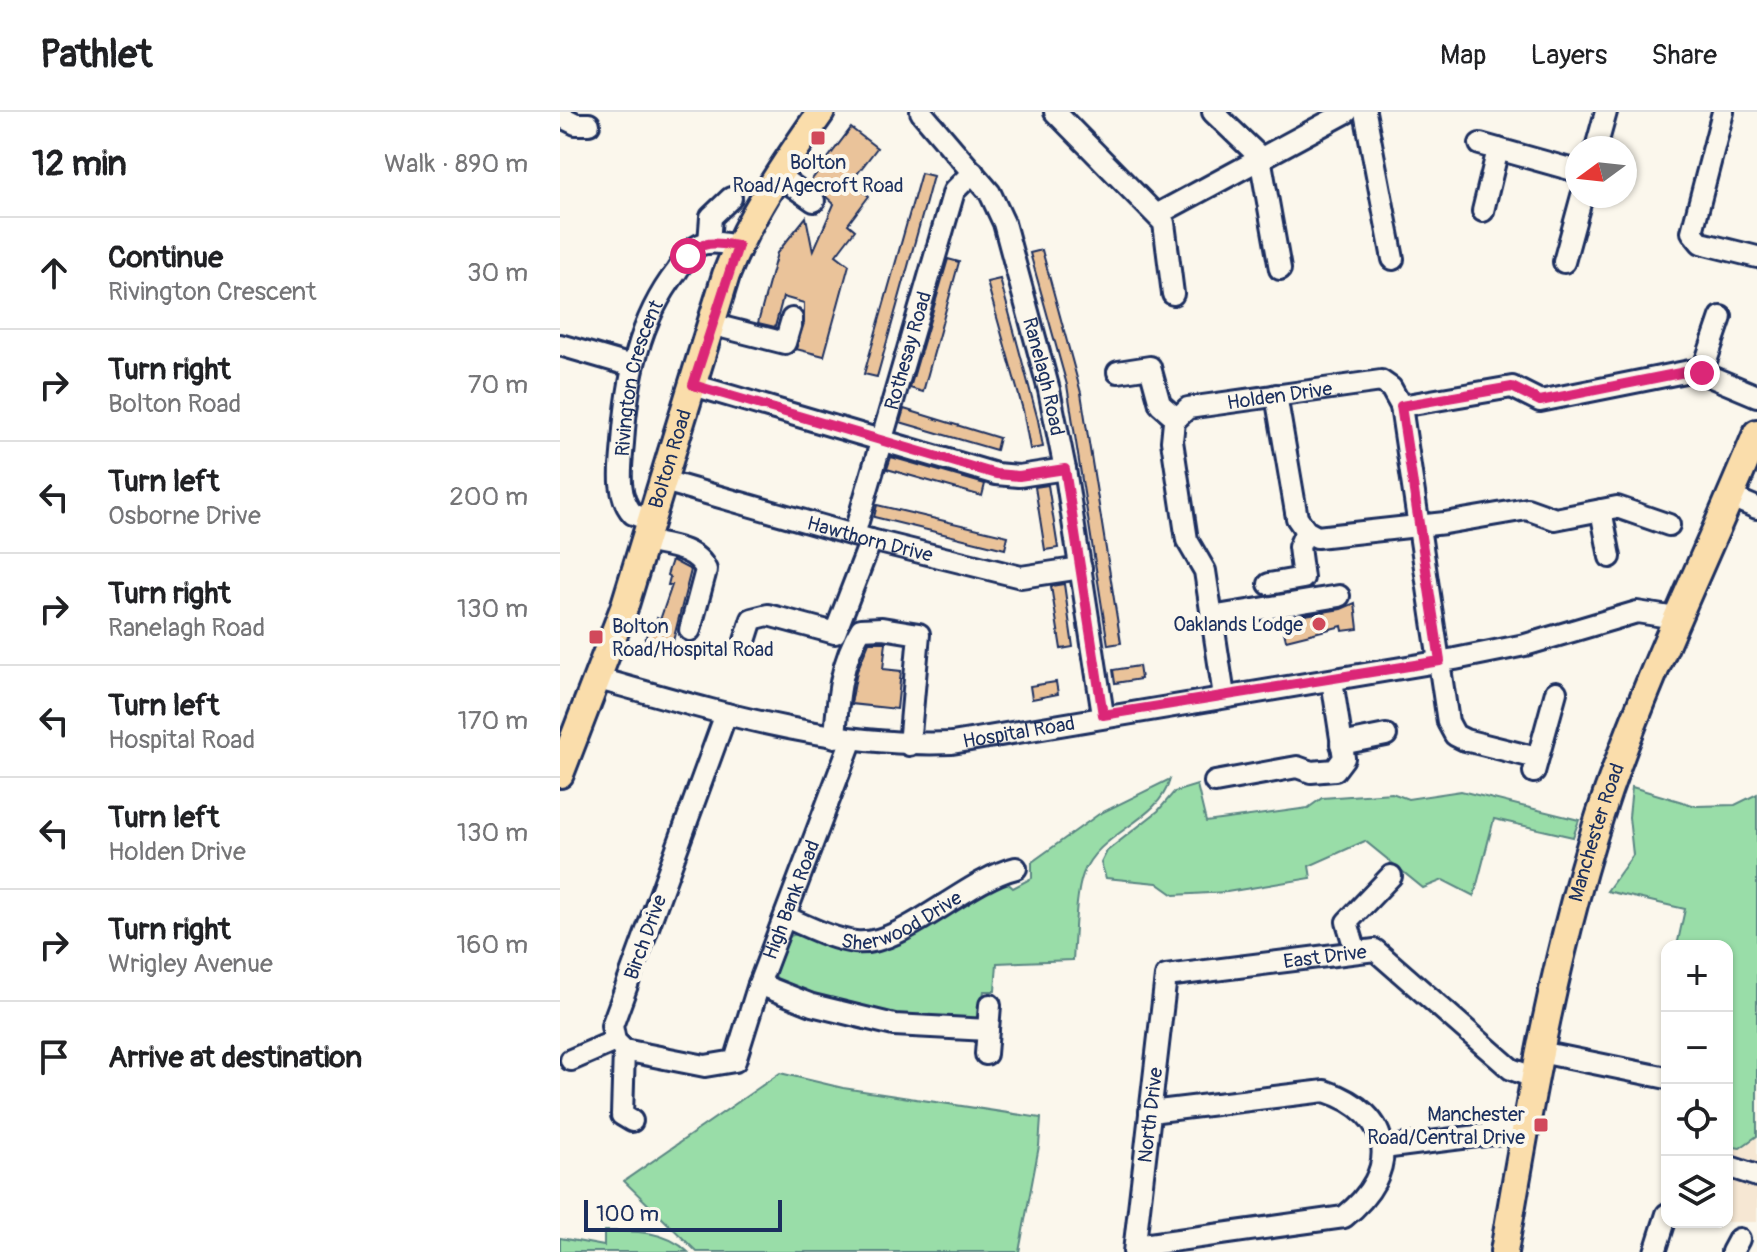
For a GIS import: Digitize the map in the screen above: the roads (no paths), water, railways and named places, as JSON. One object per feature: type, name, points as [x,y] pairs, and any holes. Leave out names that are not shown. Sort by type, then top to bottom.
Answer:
[{"type":"main road","name":"Bolton Road","points":[[560,774],[569,727],[599,679],[664,481],[710,324],[738,246],[777,175],[821,112]]},
{"type":"main road","name":"Manchester Road","points":[[1504,1252],[1540,1052],[1585,866],[1607,793],[1637,710],[1757,433]]},
{"type":"street","name":"Ranelagh Road","points":[[921,112],[990,193],[1004,223],[1049,390],[1065,469],[1103,715]]},
{"type":"street","points":[[1055,112],[1164,223],[1173,294]]},
{"type":"street","points":[[1213,112],[1260,157],[1280,269]]},
{"type":"street","points":[[1158,214],[1347,112]]},
{"type":"street","points":[[1365,112],[1393,259]]},
{"type":"street","points":[[1599,136],[1606,112]]},
{"type":"street","points":[[1723,112],[1698,198],[1692,232],[1701,243],[1757,257]]},
{"type":"street","points":[[560,116],[576,124],[589,124]]},
{"type":"street","points":[[1483,211],[1489,147],[1565,168]]},
{"type":"street","name":"Rothesay Road","points":[[744,644],[752,619],[768,615],[835,633],[863,537],[881,440],[954,191],[973,172]]},
{"type":"street","points":[[777,175],[814,201]]},
{"type":"street","points":[[731,198],[711,217],[709,243],[738,246]]},
{"type":"street","points":[[1564,262],[1579,208]]},
{"type":"street","name":"Rivington Crescent","points":[[648,531],[623,496],[621,472],[625,400],[632,366],[646,324],[666,284],[694,248],[709,243]]},
{"type":"street","points":[[1702,373],[1721,317]]},
{"type":"street","points":[[710,324],[785,343],[792,319]]},
{"type":"street","points":[[560,345],[632,366]]},
{"type":"street","points":[[1118,372],[1150,367],[1160,404],[1176,418],[1172,441],[1187,540],[1205,571],[1224,696]]},
{"type":"street","points":[[1556,692],[1537,758],[1455,735],[1448,722],[1401,406],[1512,387],[1540,401],[1695,370],[1757,396]]},
{"type":"street","name":"Holden Drive","points":[[1176,418],[1188,408],[1373,380],[1391,388],[1401,406]]},
{"type":"street","points":[[693,385],[996,474],[1019,476],[1065,469]]},
{"type":"street","points":[[1276,395],[1293,500],[1297,518],[1306,531],[1332,538],[1527,509],[1555,519],[1617,507],[1634,510],[1669,525]]},
{"type":"street","name":"Hawthorn Drive","points":[[664,481],[863,537],[1021,577],[1081,568]]},
{"type":"street","points":[[1731,497],[1757,508]]},
{"type":"street","points":[[1601,510],[1610,557]]},
{"type":"street","points":[[648,531],[703,562],[706,570],[690,630]]},
{"type":"street","points":[[1269,584],[1303,578],[1299,547],[1306,531]]},
{"type":"street","points":[[1211,617],[1339,596]]},
{"type":"street","name":"Hospital Road","points":[[599,679],[726,714],[843,738],[909,745],[952,743],[1525,645],[1637,612],[1676,618]]},
{"type":"street","name":"High Bank Road","points":[[619,1045],[705,1066],[735,1061],[843,738],[839,685],[847,652],[861,629],[882,628],[919,634],[909,745]]},
{"type":"street","points":[[1215,782],[1297,767],[1311,772],[1335,770],[1344,758],[1332,680]]},
{"type":"street","name":"Birch Drive","points":[[632,1121],[622,1115],[619,1045],[612,1026],[726,714]]},
{"type":"street","points":[[1341,744],[1386,735]]},
{"type":"street","name":"Sherwood Drive","points":[[785,917],[843,940],[872,942],[895,933],[994,873],[1016,868]]},
{"type":"street","points":[[1356,952],[1347,922],[1391,876]]},
{"type":"street","name":"East Drive","points":[[1166,976],[1375,950],[1511,1069],[1535,1078]]},
{"type":"street","name":"North Drive","points":[[1134,1249],[1166,976]]},
{"type":"street","points":[[759,984],[812,1005],[894,1025],[988,1030]]},
{"type":"street","points":[[986,1054],[990,1005]]},
{"type":"street","points":[[571,1060],[619,1045]]},
{"type":"street","points":[[1540,1052],[1661,1077]]},
{"type":"street","points":[[1134,1249],[1344,1217],[1367,1199],[1380,1174],[1383,1148],[1375,1121],[1352,1100],[1325,1091],[1150,1112]]},
{"type":"street","points":[[1383,1148],[1525,1130]]},
{"type":"street","points":[[1733,1168],[1757,1176]]},
{"type":"street","points":[[1655,1252],[1663,1228]]},
{"type":"place","name":"Bolton Road/Agecroft Road","points":[[818,138]]},
{"type":"place","name":"Oaklands Lodge","points":[[1319,624]]},
{"type":"place","name":"Bolton Road/Hospital Road","points":[[596,637]]},
{"type":"place","name":"Manchester Road/Central Drive","points":[[1541,1125]]}]
